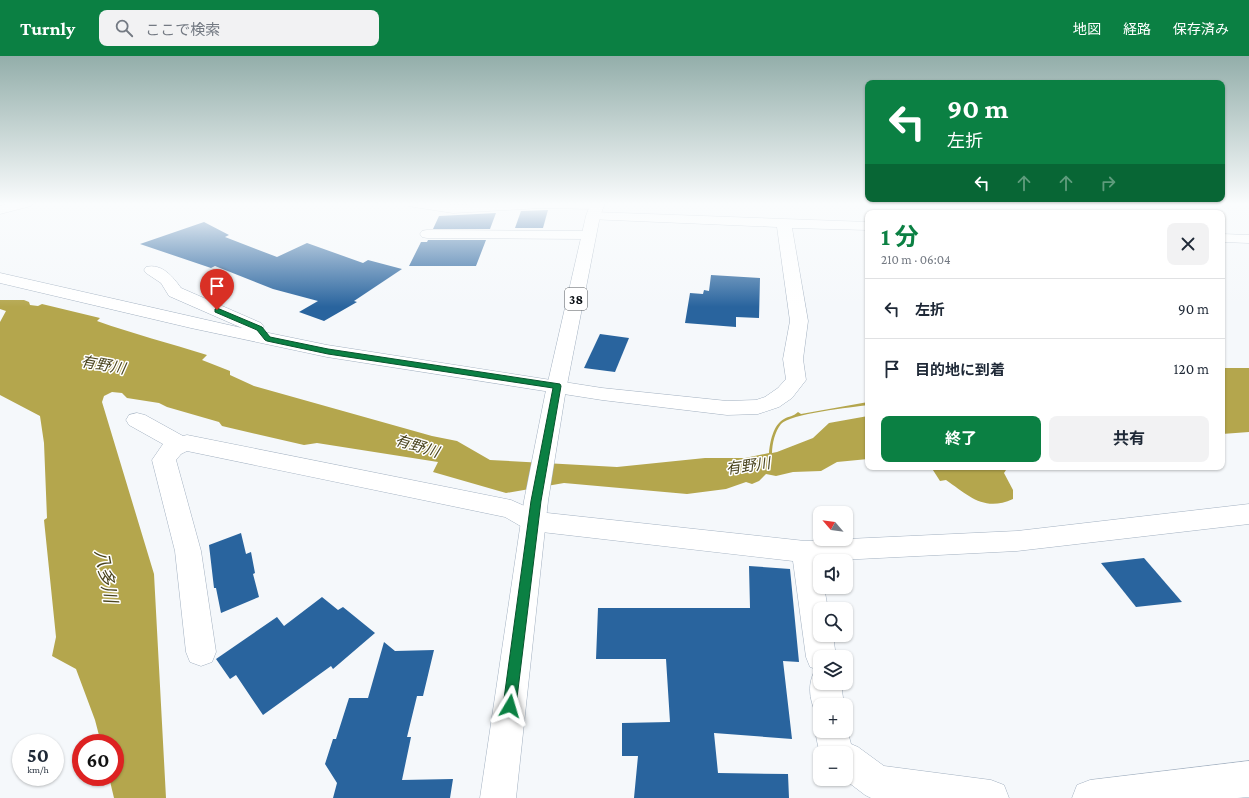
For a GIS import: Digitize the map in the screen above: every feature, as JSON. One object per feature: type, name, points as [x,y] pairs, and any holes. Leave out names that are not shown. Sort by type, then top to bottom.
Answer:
[{"type":"street","name":"38","points":[[498,798],[535,511],[556,390],[589,238]]},
{"type":"street","points":[[0,278],[81,298],[267,339],[328,351],[556,390],[727,408],[758,407],[772,402],[785,393],[796,380],[793,359],[799,321],[786,238]]},
{"type":"street","points":[[1225,238],[1249,239]]},
{"type":"street","points":[[152,270],[167,280],[175,292],[259,328],[267,339]]},
{"type":"street","points":[[137,420],[180,444]]},
{"type":"street","points":[[201,652],[188,552],[164,460],[169,451],[180,444],[187,442],[511,509],[535,511],[805,552],[1017,541],[1249,514]]},
{"type":"street","points":[[805,552],[820,650]]},
{"type":"street","points":[[853,764],[877,783],[991,798]]},
{"type":"street","points":[[1090,798],[1249,779]]},
{"type":"water","points":[[0,300],[24,300],[29,302],[30,305],[38,306],[42,304],[100,318],[97,321],[207,355],[202,360],[230,371],[230,375],[254,386],[432,436],[457,441],[490,460],[617,467],[705,458],[745,458],[769,453],[771,439],[777,425],[784,419],[798,412],[801,414],[865,403],[865,405],[808,414],[786,420],[777,430],[773,442],[772,453],[813,438],[829,423],[865,417],[865,459],[837,462],[821,471],[793,472],[776,476],[766,474],[759,481],[752,484],[746,482],[726,489],[687,494],[564,483],[506,493],[433,472],[438,462],[317,443],[304,445],[222,426],[219,422],[167,407],[159,403],[127,398],[122,393],[112,392],[104,396],[102,402],[154,574],[166,798],[114,798],[111,786],[124,786],[124,734],[99,734],[76,669],[52,656],[56,637],[44,520],[47,518],[44,443],[40,416],[0,395],[0,322],[6,311],[0,309]]},
{"type":"water","points":[[1225,368],[1249,368],[1249,432],[1225,434]]},
{"type":"water","points":[[933,470],[1006,470],[1004,473],[1013,490],[1013,499],[1003,503],[985,503],[962,492],[946,480],[940,481]]},
{"type":"building","points":[[159,238],[227,238],[277,257],[307,243],[363,263],[368,260],[402,269],[354,301],[357,302],[324,321],[299,312],[318,301],[273,289],[215,266],[211,268],[140,244]]},
{"type":"building","points":[[428,240],[486,240],[476,266],[409,266],[421,242],[427,242]]},
{"type":"building","points":[[711,275],[760,278],[759,318],[736,317],[736,327],[685,323],[690,293],[703,294],[704,290],[709,291]]},
{"type":"building","points":[[600,334],[629,338],[615,372],[584,368]]},
{"type":"building","points":[[241,533],[246,554],[251,552],[255,573],[253,574],[259,597],[221,613],[216,588],[214,588],[209,545]]},
{"type":"building","points":[[1144,558],[1182,602],[1136,607],[1101,563]]},
{"type":"building","points":[[749,566],[790,569],[799,662],[783,661],[792,739],[714,733],[718,773],[788,774],[789,798],[634,798],[638,756],[622,756],[622,723],[670,722],[666,659],[596,659],[598,608],[750,608]]},
{"type":"building","points":[[322,597],[338,610],[343,607],[375,633],[333,669],[331,666],[263,715],[236,675],[230,679],[216,659],[277,617],[284,626]]},
{"type":"building","points":[[384,642],[395,651],[434,650],[423,696],[417,696],[407,737],[411,737],[402,780],[453,779],[450,798],[333,798],[337,783],[325,764],[333,739],[336,739],[349,698],[368,698]]},
{"type":"route","points":[[217,310],[259,328],[267,339],[328,351],[535,384],[557,386],[536,501],[510,706]]},
{"type":"water label","name":"有野川","points":[[103,365]]},
{"type":"water label","name":"有野川","points":[[417,446]]},
{"type":"water label","name":"有野川","points":[[748,466]]},
{"type":"water label","name":"八多川","points":[[106,576]]}]
